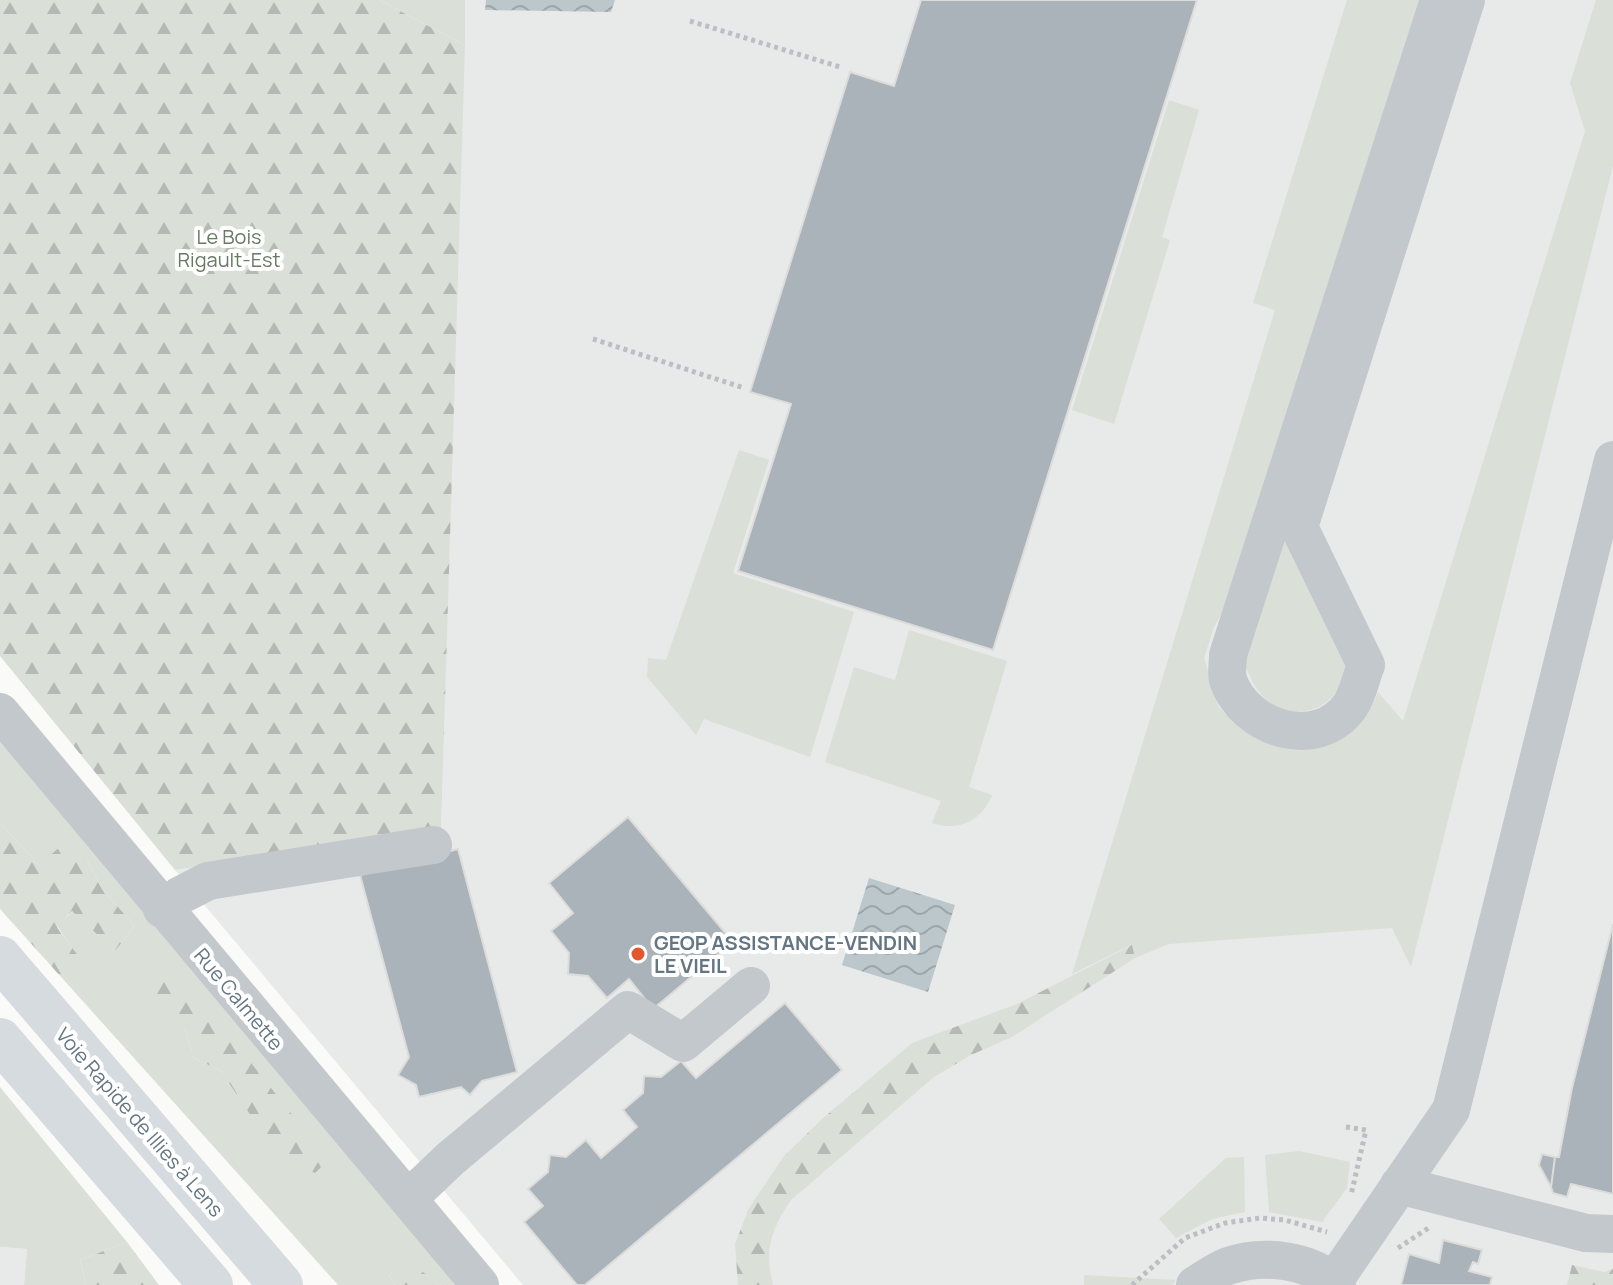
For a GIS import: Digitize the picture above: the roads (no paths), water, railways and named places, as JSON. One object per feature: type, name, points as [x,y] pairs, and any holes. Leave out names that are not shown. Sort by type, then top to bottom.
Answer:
[{"type":"highway","name":"Voie Rapide de Illies à Lens","points":[[0,958],[281,1285]]},
{"type":"highway","points":[[0,1040],[211,1285]]},
{"type":"highway","points":[[127,1188],[158,1257],[180,1285]]},
{"type":"street","points":[[1439,0],[1228,655],[1227,677],[1236,697],[1252,714],[1273,726],[1299,732],[1328,725],[1350,706],[1366,665],[1299,527],[1466,0]]},
{"type":"street","points":[[1195,1285],[1227,1266],[1265,1258],[1302,1264],[1336,1283],[1451,1110],[1613,460]]},
{"type":"street","name":"Rue Calmette","points":[[0,712],[480,1285]]},
{"type":"street","points":[[162,909],[208,881],[433,845]]},
{"type":"street","points":[[408,1199],[450,1159],[628,1010],[683,1043],[751,986]]},
{"type":"street","points":[[1399,1185],[1586,1233],[1613,1234]]},
{"type":"water","points":[[486,0],[615,0],[611,12],[485,10]]},
{"type":"water","points":[[869,878],[955,905],[928,992],[842,965]]},
{"type":"place","name":"GEOP ASSISTANCE-VENDIN LE VIEIL","points":[[638,954]]},
{"type":"park label","name":"Le Bois Rigault-Est","points":[[229,248]]}]
